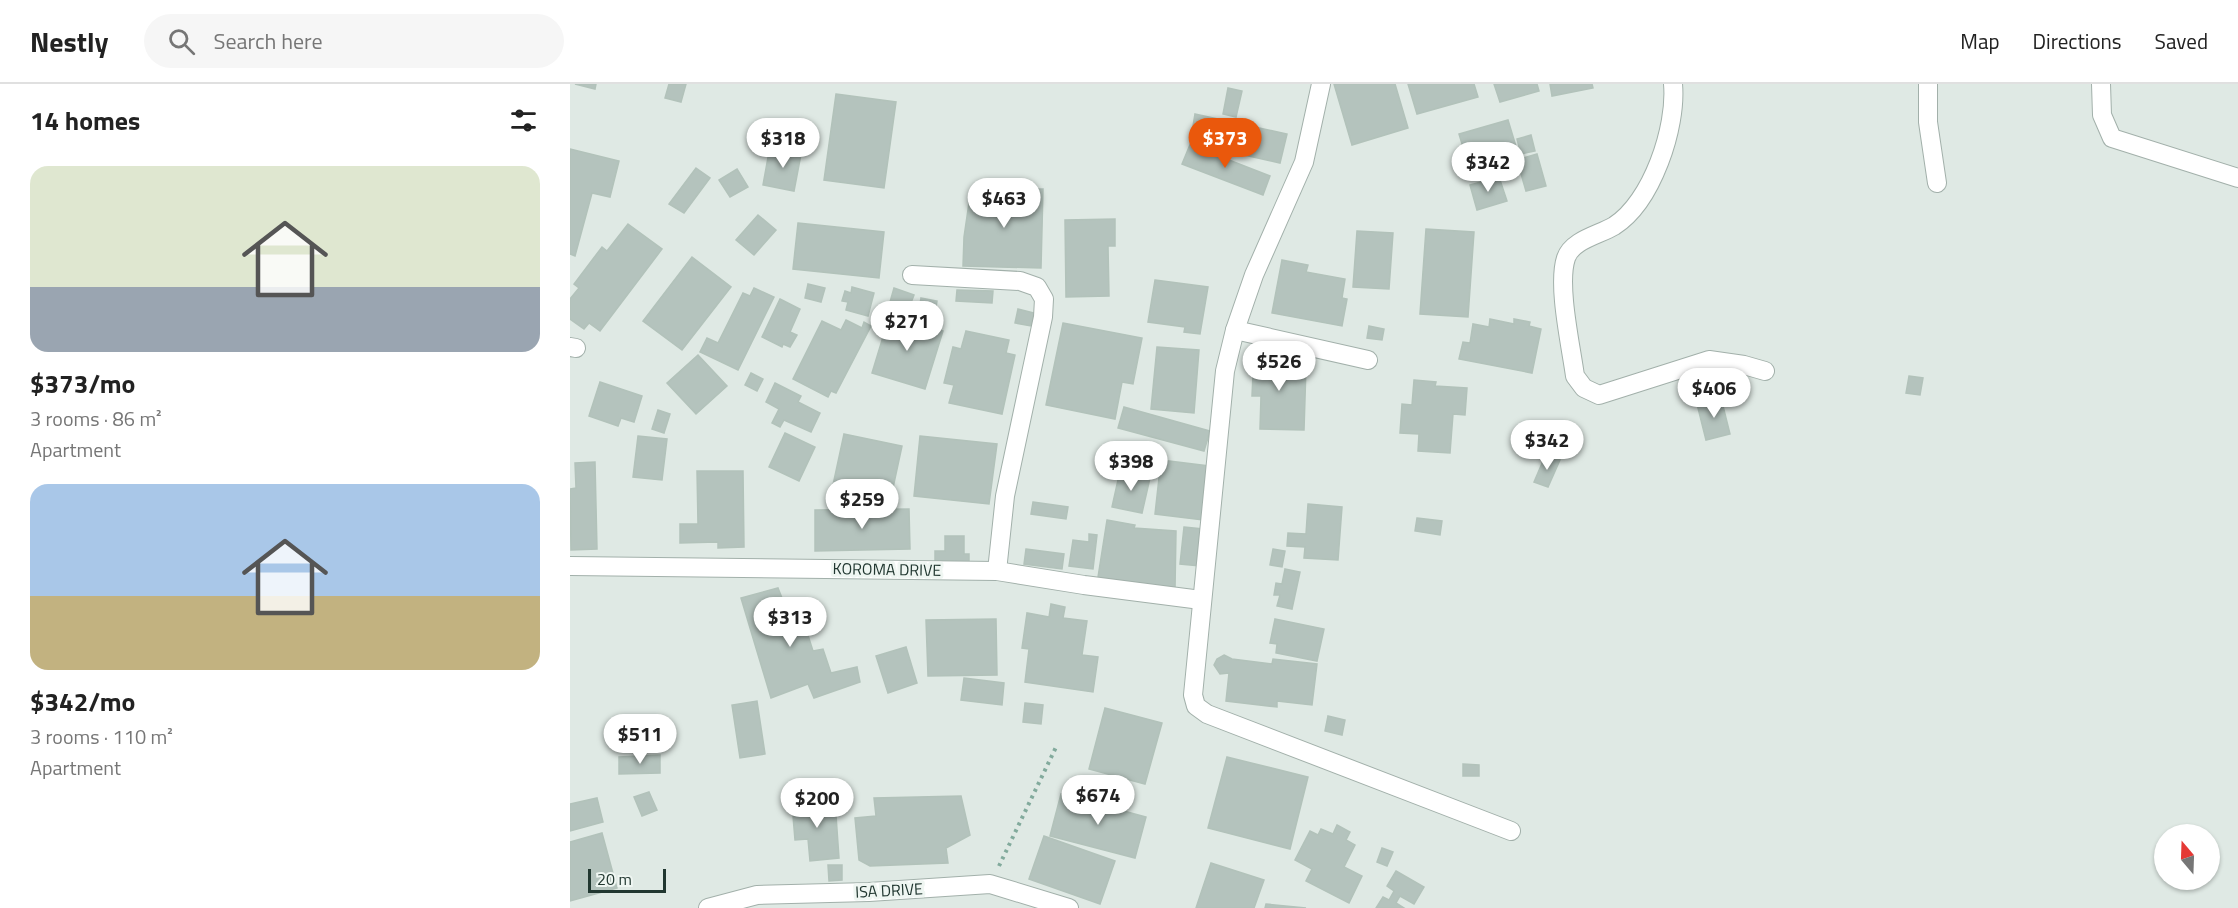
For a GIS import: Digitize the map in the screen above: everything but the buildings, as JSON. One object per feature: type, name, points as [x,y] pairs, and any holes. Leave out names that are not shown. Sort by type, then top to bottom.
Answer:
[{"type":"street","points":[[1321,84],[1304,162],[1254,275],[1235,330],[1225,371],[1193,695],[1196,706],[1207,714],[1511,831]]},
{"type":"street","points":[[1673,84],[1674,100],[1671,122],[1648,190],[1634,210],[1615,226],[1577,245],[1567,255],[1563,274],[1575,376],[1584,388],[1599,394],[1709,360],[1744,365],[1765,371]]},
{"type":"street","points":[[1928,84],[1928,122],[1937,183]]},
{"type":"street","points":[[2101,84],[2102,115],[2112,138],[2238,178]]},
{"type":"street","points":[[912,275],[1020,281],[1037,287],[1044,299],[1043,317],[1024,420],[1005,496],[997,571]]},
{"type":"street","points":[[1235,330],[1368,360]]},
{"type":"street","name":"KOROMA DRIVE","points":[[570,566],[997,571],[1201,600]]},
{"type":"street","name":"ISA DRIVE","points":[[708,908],[757,895],[869,892],[990,884],[1069,908]]},
{"type":"path","points":[[990,884],[1057,745]]}]
